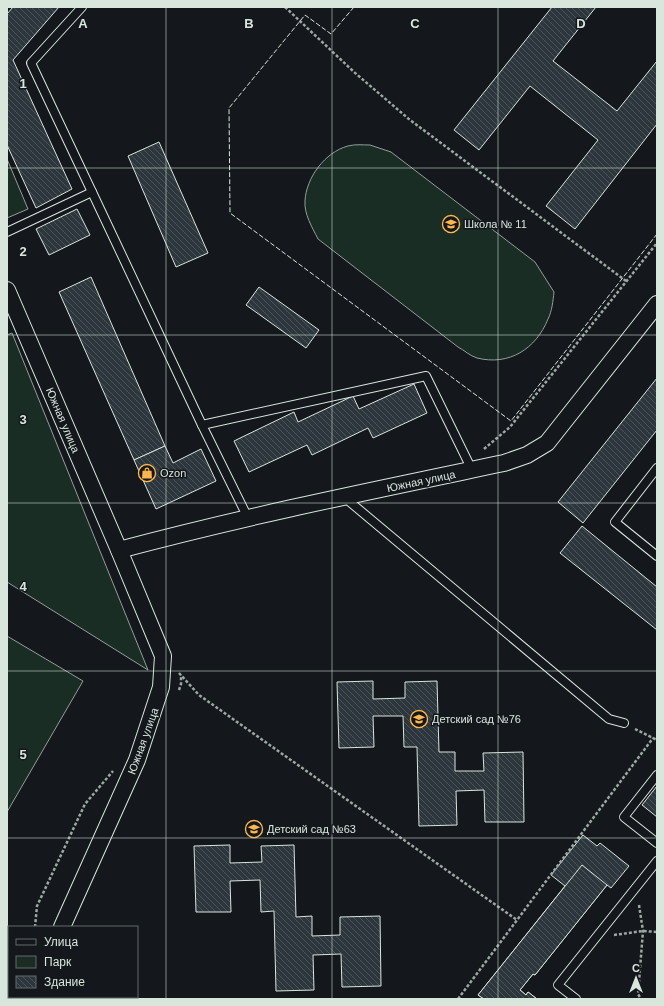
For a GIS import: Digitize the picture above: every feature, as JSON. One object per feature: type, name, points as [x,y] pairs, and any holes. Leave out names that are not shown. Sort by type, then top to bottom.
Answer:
[{"type":"street","name":"Южная улица","points":[[7,290],[163,656],[161,687],[138,760],[62,926]]},
{"type":"street","name":"Южная улица","points":[[119,550],[191,531],[344,497],[470,466],[504,464],[527,455],[547,443],[657,304]]},
{"type":"lane","points":[[82,7],[31,63],[202,425],[248,518]]},
{"type":"lane","points":[[7,232],[92,192]]},
{"type":"lane","points":[[202,425],[426,376],[470,466]]},
{"type":"lane","points":[[657,468],[615,522],[657,556]]},
{"type":"lane","points":[[344,497],[609,719],[624,723]]},
{"type":"lane","points":[[657,775],[624,817],[657,843]]},
{"type":"lane","points":[[576,999],[558,985],[657,862]]},
{"type":"path","points":[[285,7],[354,72],[410,120],[626,281]]},
{"type":"path","points":[[470,466],[510,428],[657,243]]},
{"type":"path","points":[[163,656],[199,695],[517,920]]},
{"type":"path","points":[[624,723],[657,740]]},
{"type":"path","points":[[458,999],[653,738]]},
{"type":"path","points":[[35,926],[37,906],[85,804],[116,766]]},
{"type":"path","points":[[636,888],[643,931],[638,994],[641,999]]},
{"type":"path","points":[[596,938],[643,931],[657,932]]},
{"type":"green space","points":[[353,145],[370,145],[391,152],[535,262],[554,292],[551,309],[543,330],[529,347],[520,353],[500,360],[489,360],[472,356],[458,347],[318,239],[309,220],[305,206],[306,192],[313,175],[325,160],[340,149]]},
{"type":"green space","points":[[7,159],[28,209],[7,218]]},
{"type":"green space","points":[[12,333],[148,670],[7,582],[7,335]]},
{"type":"green space","points":[[7,636],[83,681],[7,812]]},
{"type":"building","points":[[13,7],[59,7],[13,60],[72,189],[36,208],[7,145],[7,14]]},
{"type":"building","points":[[552,7],[596,7],[553,61],[617,111],[657,61],[657,124],[575,229],[546,206],[598,140],[530,86],[479,150],[454,130]]},
{"type":"building","points":[[159,142],[208,253],[176,267],[128,156]]},
{"type":"building","points":[[77,209],[90,235],[49,255],[36,229]]},
{"type":"building","points":[[91,277],[165,446],[134,460],[59,292]]},
{"type":"building","points":[[259,287],[319,330],[306,348],[246,305]]},
{"type":"building","points":[[657,378],[657,430],[583,523],[558,502]]},
{"type":"building","points":[[414,384],[427,413],[373,438],[368,428],[312,455],[307,445],[249,472],[234,441],[294,412],[298,422],[353,396],[359,409]]},
{"type":"building","points":[[165,446],[173,463],[201,449],[216,481],[156,509],[134,460]]},
{"type":"building","points":[[582,526],[657,587],[657,630],[560,553]]},
{"type":"building","points":[[373,681],[373,699],[405,698],[405,682],[437,681],[439,752],[455,752],[455,771],[484,771],[483,753],[523,752],[524,822],[485,822],[484,790],[456,791],[457,825],[419,826],[417,747],[404,747],[403,716],[373,716],[374,747],[339,748],[337,682]]},
{"type":"building","points":[[657,786],[657,817],[642,805]]},
{"type":"building","points":[[583,835],[597,846],[600,843],[629,866],[611,888],[607,885],[535,975],[533,974],[520,990],[526,995],[528,992],[537,999],[484,999],[478,995],[565,886],[551,875]]},
{"type":"building","points":[[230,845],[230,863],[262,862],[261,846],[294,845],[296,917],[312,916],[312,936],[340,935],[340,917],[380,916],[381,986],[342,987],[341,954],[313,955],[314,990],[276,991],[274,911],[261,912],[260,880],[230,881],[231,912],[196,912],[194,846]]},
{"type":"building","points":[[582,865],[607,885],[535,975],[533,974],[520,990],[526,995],[528,992],[537,999],[484,999],[478,995]]},
{"type":"fence","points":[[354,7],[331,34],[305,15],[229,108],[230,213],[511,421],[657,234]]},
{"type":"place","name":"Школа № 11","points":[[451,224]]},
{"type":"place","name":"Ozon","points":[[147,473]]},
{"type":"place","name":"Детский сад №76","points":[[419,719]]},
{"type":"place","name":"Детский сад №63","points":[[254,829]]}]
